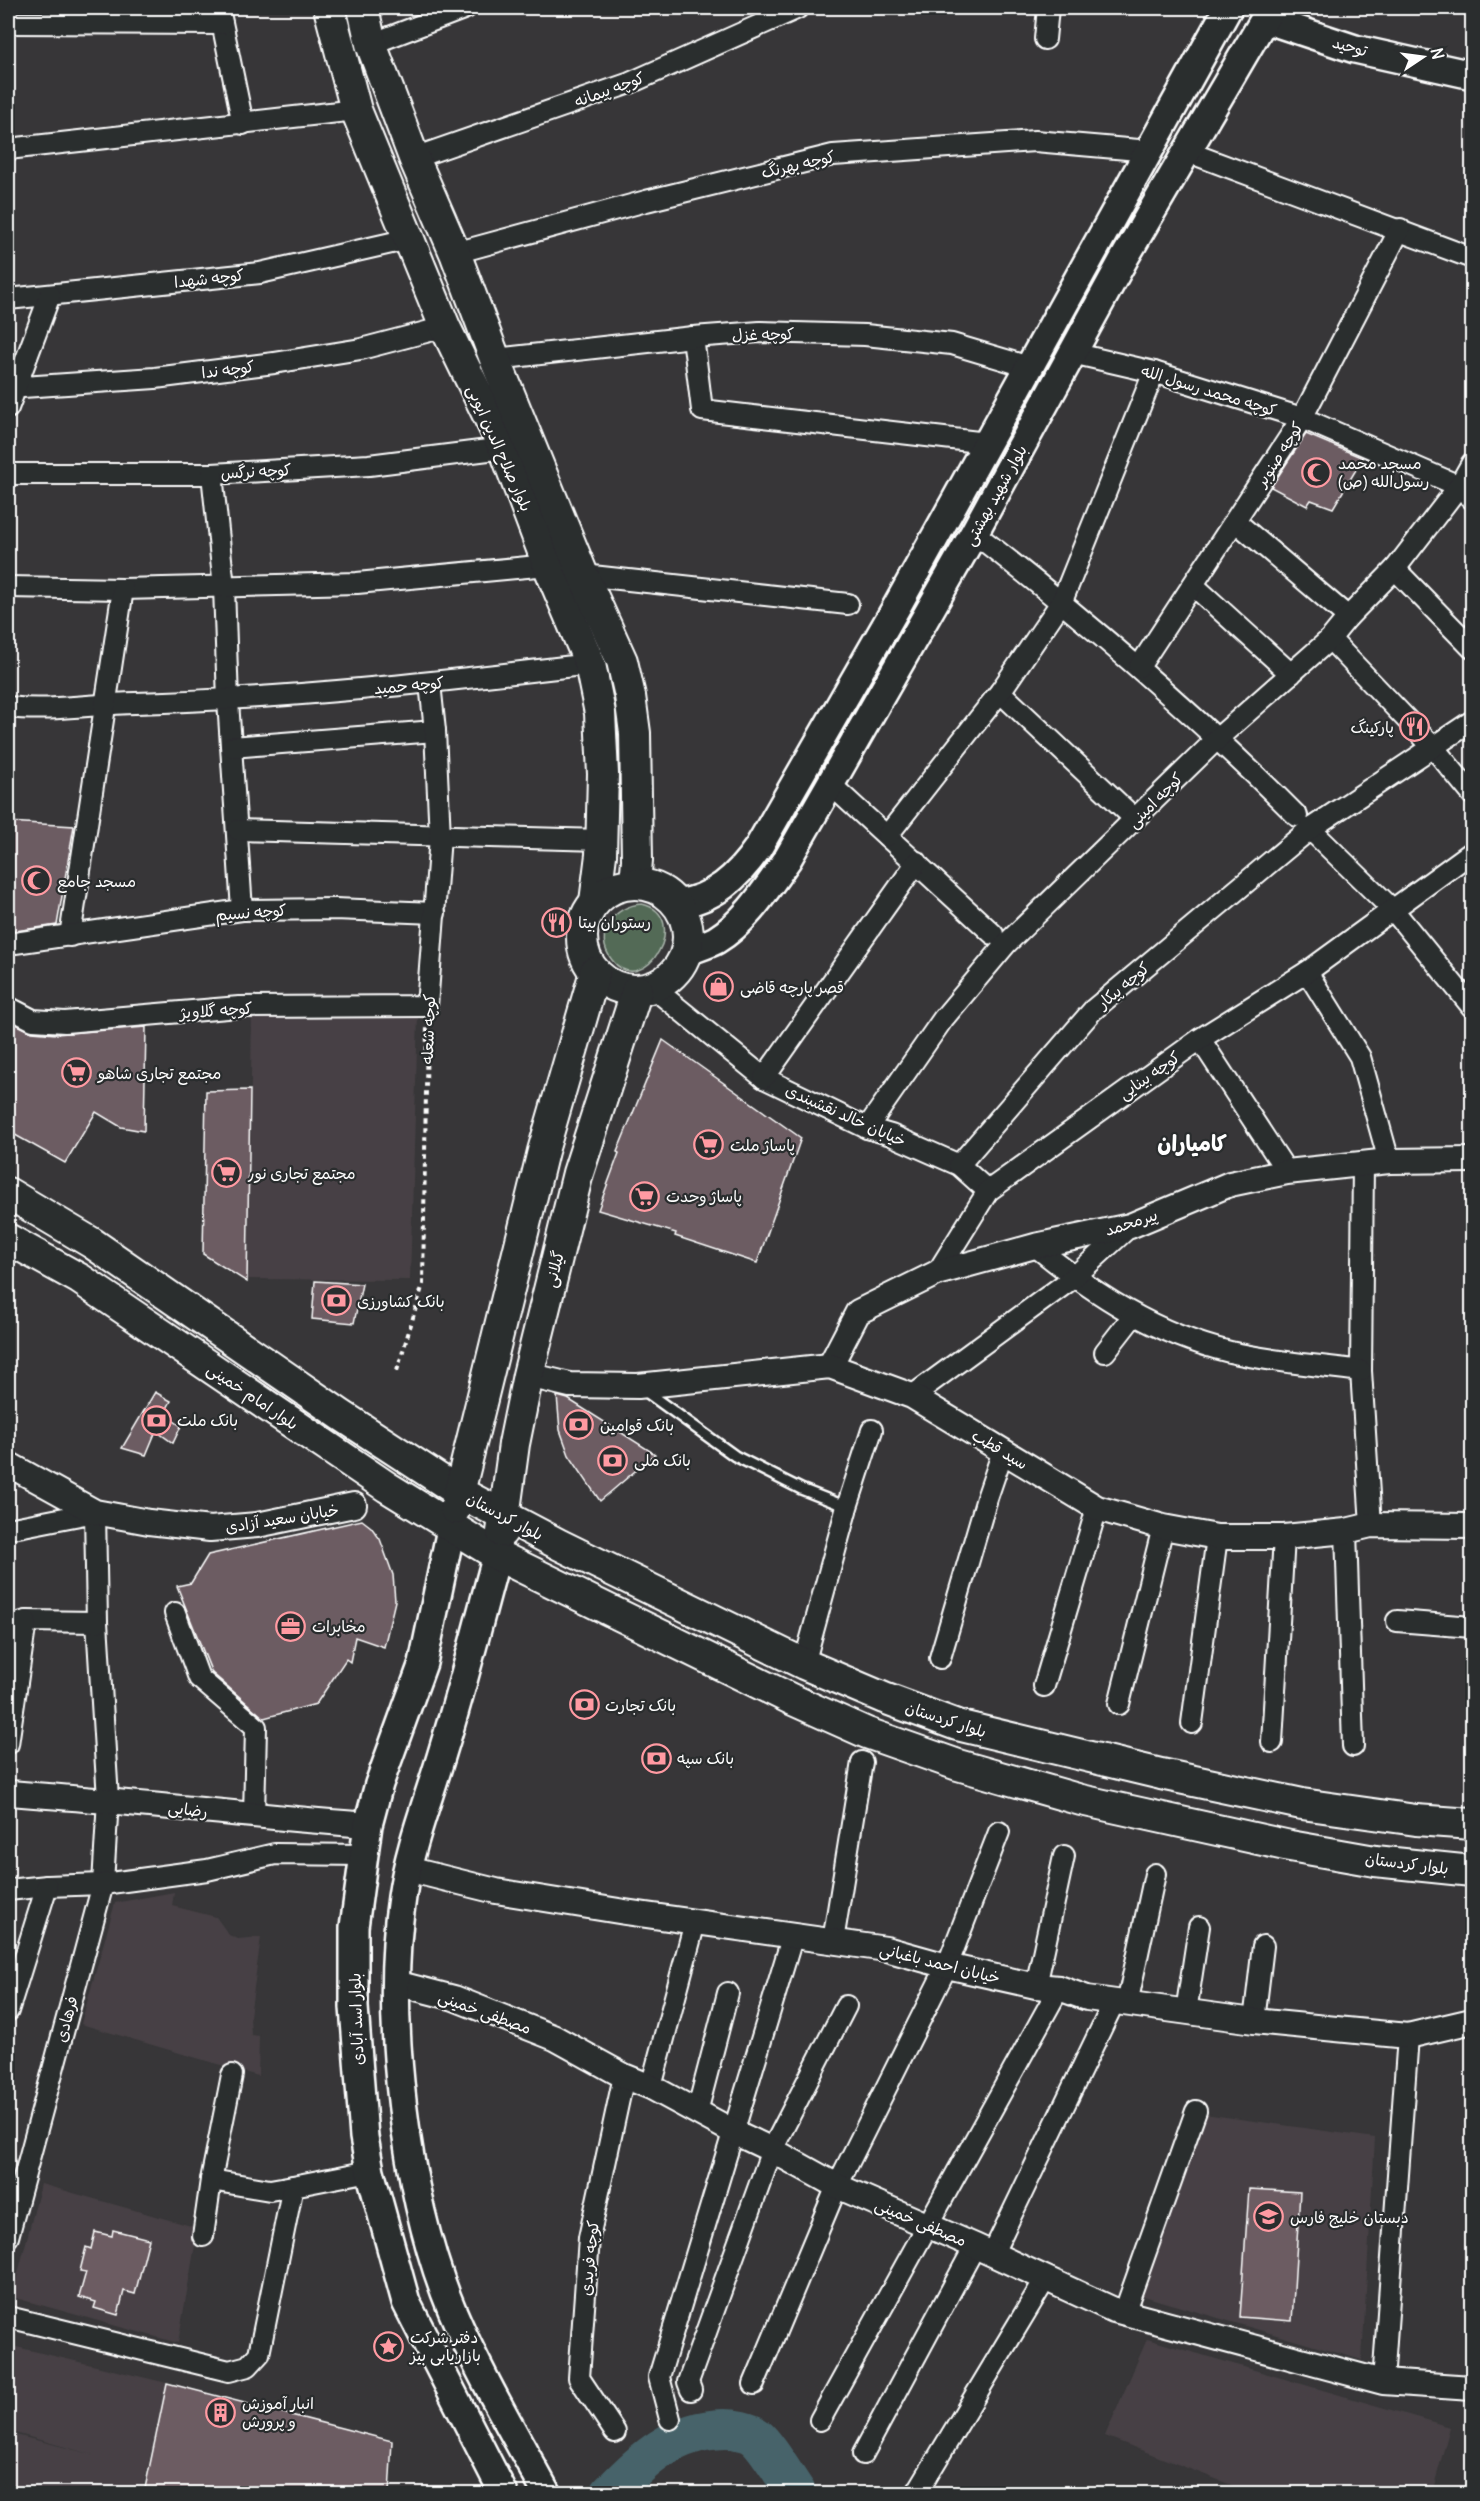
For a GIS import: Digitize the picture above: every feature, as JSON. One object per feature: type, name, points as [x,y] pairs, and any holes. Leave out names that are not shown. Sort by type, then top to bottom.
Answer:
[{"type":"main road","name":"بلوار صلاح الدین ایوبی","points":[[329,8],[356,110],[445,327],[504,448],[548,565],[590,664],[600,712],[603,774],[601,840],[595,902]]},
{"type":"main road","name":"بلوار صلاح الدین ایوبی","points":[[363,8],[371,44],[414,158],[455,253],[495,359],[584,575],[622,661],[635,733],[637,840],[634,883]]},
{"type":"main road","name":"بلوار شهید بهشتی","points":[[677,904],[697,901],[724,885],[739,873],[758,848],[897,606],[1228,8]]},
{"type":"main road","name":"بلوار شهید بهشتی","points":[[686,952],[716,940],[751,908],[787,860],[974,533],[1125,257],[1268,13]]},
{"type":"main road","name":"توحید","points":[[1268,13],[1355,49],[1473,75]]},
{"type":"main road","points":[[634,883],[658,889],[677,904],[687,927],[686,952],[670,977],[645,989],[614,986],[595,972],[584,952],[581,937],[586,915],[595,902],[612,888],[634,883]]},
{"type":"main road","points":[[451,1529],[543,1151],[595,972]]},
{"type":"main road","name":"گیلانی","points":[[497,1555],[506,1515],[514,1444],[528,1375],[578,1173],[645,989]]},
{"type":"main road","points":[[8,1193],[92,1243],[459,1492]]},
{"type":"main road","name":"بلوار امام خمینی","points":[[8,1239],[80,1279],[451,1529],[497,1555]]},
{"type":"main road","name":"بلوار کردستان","points":[[459,1492],[560,1545],[804,1664],[884,1698],[957,1725],[1161,1774],[1302,1803],[1416,1820],[1473,1824]]},
{"type":"main road","name":"بلوار اسد آبادی","points":[[451,1529],[423,1663],[379,1784],[368,1825],[354,1927],[354,2007],[360,2102],[370,2171],[406,2302],[504,2493]]},
{"type":"main road","points":[[497,1555],[450,1729],[407,1869],[399,1925],[396,1983],[399,2064],[413,2171],[428,2236],[456,2318],[492,2395],[547,2493]]},
{"type":"main road","name":"بلوار کردستان","points":[[497,1555],[791,1699],[867,1733],[958,1765],[1081,1800],[1279,1843],[1375,1861],[1473,1871]]},
{"type":"street","points":[[371,44],[466,8]]},
{"type":"street","name":"کوچه پیمانه","points":[[414,158],[630,83],[798,8]]},
{"type":"street","points":[[1045,39],[1048,8]]},
{"type":"street","points":[[8,24],[220,16],[243,124]]},
{"type":"street","points":[[8,148],[356,110]]},
{"type":"street","name":"کوچه بهرنگ","points":[[455,253],[646,201],[833,155],[1035,141],[1150,151]]},
{"type":"street","points":[[1188,152],[1473,258]]},
{"type":"street","name":"کوچه صنوبر","points":[[1139,668],[1302,418],[1400,229]]},
{"type":"street","name":"کوچه شهدا","points":[[8,299],[261,273],[409,239]]},
{"type":"street","points":[[8,408],[12,388],[50,295]]},
{"type":"street","name":"کوچه ندا","points":[[12,388],[155,378],[274,363],[361,349],[445,327]]},
{"type":"street","name":"کوچه غزل","points":[[495,359],[693,337],[760,332],[865,335],[952,344],[1029,367]]},
{"type":"street","points":[[693,337],[702,410],[987,443]]},
{"type":"street","name":"کوچه محمد رسول الله","points":[[1072,354],[1154,372],[1302,418],[1466,493]]},
{"type":"street","points":[[887,836],[1000,692],[1062,601],[1154,372]]},
{"type":"street","name":"کوچه نرگس","points":[[8,474],[212,474],[369,465],[504,448]]},
{"type":"street","name":"کوچه امینی","points":[[867,1128],[943,1019],[1006,944],[1218,738],[1330,639],[1348,617],[1466,493],[1473,463]]},
{"type":"street","points":[[212,474],[224,586],[228,701],[242,910]]},
{"type":"street","points":[[1235,521],[1348,617]]},
{"type":"street","points":[[974,533],[1062,601],[1218,738],[1394,911],[1473,1007]]},
{"type":"street","points":[[8,587],[123,589],[357,583],[548,565]]},
{"type":"street","points":[[1395,569],[1473,648]]},
{"type":"street","points":[[584,575],[848,604]]},
{"type":"street","points":[[1192,585],[1291,674]]},
{"type":"street","points":[[70,936],[123,589]]},
{"type":"street","points":[[1330,639],[1433,747],[1473,794]]},
{"type":"street","name":"کوچه حمید","points":[[8,707],[27,710],[107,704],[228,701],[430,683],[590,664]]},
{"type":"street","name":"کوچه شعله","points":[[427,1006],[440,837],[435,731],[430,683]]},
{"type":"street","points":[[1000,692],[1135,819]]},
{"type":"street","name":"کوچه پیکار","points":[[958,1165],[1093,1010],[1303,822],[1433,747],[1473,720]]},
{"type":"street","points":[[232,747],[435,731]]},
{"type":"street","points":[[829,783],[993,934]]},
{"type":"street","points":[[238,830],[601,840]]},
{"type":"street","name":"کوچه بینایی","points":[[937,1273],[988,1191],[1200,1039],[1307,972],[1473,852]]},
{"type":"street","points":[[764,1078],[917,862]]},
{"type":"street","name":"کوچه نسیم","points":[[8,944],[242,910],[335,909],[435,913]]},
{"type":"street","points":[[1307,972],[1360,1058],[1389,1161]]},
{"type":"street","name":"خیابان خالد نقشبندی","points":[[645,989],[764,1078],[867,1128],[891,1135],[958,1165],[988,1191]]},
{"type":"street","name":"کوچه گلاویژ","points":[[8,1007],[33,1020],[65,1022],[239,1006],[427,1006]]},
{"type":"street","points":[[1200,1039],[1287,1172]]},
{"type":"street","name":"پیرمحمد","points":[[830,1366],[858,1312],[937,1273],[1035,1246],[1130,1226],[1230,1184],[1287,1172],[1389,1161],[1473,1160]]},
{"type":"street","points":[[1363,1164],[1361,1371],[1371,1525]]},
{"type":"street","points":[[912,1396],[1073,1278],[1130,1226]]},
{"type":"street","points":[[1035,1246],[1073,1278],[1133,1316],[1196,1341],[1231,1352],[1361,1371]]},
{"type":"street","points":[[1105,1352],[1133,1316]]},
{"type":"street","name":"سید قطب","points":[[528,1375],[570,1385],[638,1386],[830,1366],[912,1396],[1097,1508],[1163,1527],[1217,1537],[1284,1537],[1346,1531],[1371,1525],[1473,1526]]},
{"type":"street","points":[[804,1664],[847,1507],[872,1430]]},
{"type":"street","points":[[940,1658],[1003,1451]]},
{"type":"street","name":"خیابان سعید آزادی","points":[[8,1464],[95,1512],[149,1522],[210,1529],[257,1525],[354,1505]]},
{"type":"street","points":[[1044,1686],[1097,1508]]},
{"type":"street","points":[[8,1529],[95,1512]]},
{"type":"street","name":"فرهادی","points":[[8,2237],[103,1884],[108,1799],[97,1622],[95,1512]]},
{"type":"street","points":[[1119,1704],[1163,1527]]},
{"type":"street","points":[[1346,1531],[1353,1746]]},
{"type":"street","points":[[1192,1723],[1217,1537]]},
{"type":"street","points":[[1272,1742],[1284,1537]]},
{"type":"street","points":[[175,1613],[199,1678],[256,1727],[254,1817]]},
{"type":"street","points":[[1397,1621],[1473,1627]]},
{"type":"street","points":[[8,1744],[17,1624],[97,1622]]},
{"type":"street","points":[[833,1941],[862,1762]]},
{"type":"street","name":"رضایی","points":[[8,1792],[108,1799],[254,1817],[368,1825]]},
{"type":"street","points":[[754,2384],[837,2186],[947,1966],[999,1832]]},
{"type":"street","points":[[8,1890],[103,1884],[207,1870],[274,1854],[363,1855]]},
{"type":"street","points":[[820,2420],[927,2225],[1048,1987],[1064,1856]]},
{"type":"street","name":"خیابان احمد باغبانی","points":[[407,1869],[496,1891],[886,1949],[947,1966],[1048,1987],[1086,1998],[1120,2003],[1254,2021],[1408,2036],[1473,2021]]},
{"type":"street","points":[[863,2454],[984,2250],[1120,2003],[1155,1874]]},
{"type":"street","points":[[8,2011],[47,1886]]},
{"type":"street","points":[[651,2087],[695,1922]]},
{"type":"street","points":[[1186,2012],[1199,1927]]},
{"type":"street","points":[[670,2419],[659,2377],[792,1935]]},
{"type":"street","points":[[1254,2021],[1263,1946]]},
{"type":"street","name":"مصطفی خمینی","points":[[396,1983],[454,1998],[555,2038],[837,2186],[1124,2313],[1383,2382],[1473,2388]]},
{"type":"street","points":[[697,2112],[728,1993]]},
{"type":"street","points":[[691,2390],[688,2382],[772,2150],[846,2006]]},
{"type":"street","points":[[1383,2382],[1408,2036]]},
{"type":"street","points":[[204,2236],[211,2180],[232,2075]]},
{"type":"street","name":"کوچه فریدی","points":[[615,2432],[579,2378],[589,2238],[624,2076]]},
{"type":"street","points":[[1124,2313],[1196,2111]]},
{"type":"street","points":[[211,2180],[270,2190],[370,2171]]},
{"type":"street","points":[[8,2317],[229,2371],[248,2366],[259,2354],[293,2186]]},
{"type":"street","points":[[916,2493],[1046,2278]]},
{"type":"lane","points":[[638,1386],[735,1456],[801,1489],[847,1507]]},
{"type":"path","name":"کوچه شعله","points":[[397,1371],[423,1284],[427,1006]]},
{"type":"shaded area","points":[[252,1011],[418,1015],[410,1280],[248,1279]]},
{"type":"shaded area","points":[[174,1892],[172,1906],[216,1917],[229,1935],[238,1939],[261,1937],[250,2016],[251,2035],[259,2036],[258,2076],[81,2024],[115,1903]]},
{"type":"shaded area","name":"دبستان خلیج فارس","points":[[1204,2114],[1375,2138],[1362,2360],[1140,2295]]},
{"type":"shaded area","points":[[41,2184],[198,2228],[178,2343],[12,2297]]},
{"type":"shaded area","points":[[1147,2339],[1450,2427],[1432,2493],[1252,2493],[1105,2436]]},
{"type":"shaded area","points":[[8,2345],[167,2383],[142,2493],[8,2493],[8,2433],[94,2455],[8,2431]]},
{"type":"green space","points":[[642,904],[657,912],[664,924],[664,938],[658,952],[649,963],[638,970],[625,970],[612,960],[606,950],[605,932],[615,916],[632,906]]},
{"type":"building","name":"مسجد محمد رسول‌الله (ص)","points":[[1306,434],[1363,458],[1333,508],[1311,500],[1307,506],[1271,487]]},
{"type":"building","name":"مسجد جامع","points":[[8,822],[74,826],[57,925],[8,932]]},
{"type":"building","name":"مجتمع تجاری شاهو","points":[[14,1023],[32,1032],[56,1034],[146,1027],[144,1131],[121,1127],[96,1112],[65,1163],[8,1131],[8,1033]]},
{"type":"building","name":"پاساژ ملت","points":[[663,1040],[801,1138],[757,1263],[675,1236],[676,1233],[598,1210],[619,1153],[617,1152]]},
{"type":"building","name":"مجتمع تجاری نور","points":[[250,1090],[247,1282],[203,1254],[206,1091]]},
{"type":"building","name":"بانک کشاورزی","points":[[315,1281],[362,1284],[354,1323],[312,1319]]},
{"type":"building","name":"بانک ملت","points":[[155,1392],[171,1401],[164,1414],[181,1426],[173,1443],[156,1431],[146,1455],[122,1448]]},
{"type":"building","name":"بانک ملی","points":[[557,1396],[568,1399],[655,1454],[600,1501],[569,1455],[560,1430]]},
{"type":"building","name":"مخابرات","points":[[362,1520],[380,1539],[393,1575],[395,1601],[384,1647],[355,1637],[350,1662],[346,1659],[316,1704],[264,1718],[212,1673],[177,1586],[191,1583],[208,1555]]},
{"type":"building","points":[[1249,2189],[1300,2192],[1292,2321],[1240,2317]]},
{"type":"building","points":[[113,2230],[149,2239],[135,2294],[124,2291],[118,2315],[94,2308],[96,2302],[79,2297],[86,2272],[80,2271],[86,2247],[91,2249],[95,2232],[112,2236]]},
{"type":"building","name":"انبار آموزش و پرورش","points":[[167,2383],[392,2441],[389,2493],[144,2493]]},
{"type":"waterway","points":[[610,2494],[648,2458],[675,2441],[706,2431],[724,2429],[745,2432],[761,2441],[797,2494]]},
{"type":"place","name":"مسجد محمد رسول‌الله (ص)","points":[[1317,472]]},
{"type":"place","name":"پارکینگ","points":[[1415,727]]},
{"type":"place","name":"مسجد جامع","points":[[36,881]]},
{"type":"place","name":"رستوران بیتا","points":[[557,922]]},
{"type":"place","name":"قصر پارچه قاضی","points":[[719,987]]},
{"type":"place","name":"مجتمع تجاری شاهو","points":[[77,1073]]},
{"type":"place","name":"پاساژ ملت","points":[[709,1145]]},
{"type":"place","name":"مجتمع تجاری نور","points":[[227,1173]]},
{"type":"place","name":"پاساژ وحدت","points":[[645,1196]]},
{"type":"place","name":"بانک کشاورزی","points":[[336,1301]]},
{"type":"place","name":"بانک ملت","points":[[156,1420]]},
{"type":"place","name":"بانک قوامین","points":[[579,1425]]},
{"type":"place","name":"بانک ملی","points":[[613,1460]]},
{"type":"place","name":"مخابرات","points":[[291,1626]]},
{"type":"place","name":"بانک تجارت","points":[[584,1705]]},
{"type":"place","name":"بانک سپه","points":[[656,1758]]},
{"type":"place","name":"دبستان خلیج فارس","points":[[1269,2217]]},
{"type":"place","name":"دفتر شرکت بازاریابی بیز","points":[[389,2346]]},
{"type":"place","name":"انبار آموزش و پرورش","points":[[221,2412]]},
{"type":"district","name":"کامیاران","points":[[1192,1143]]}]
